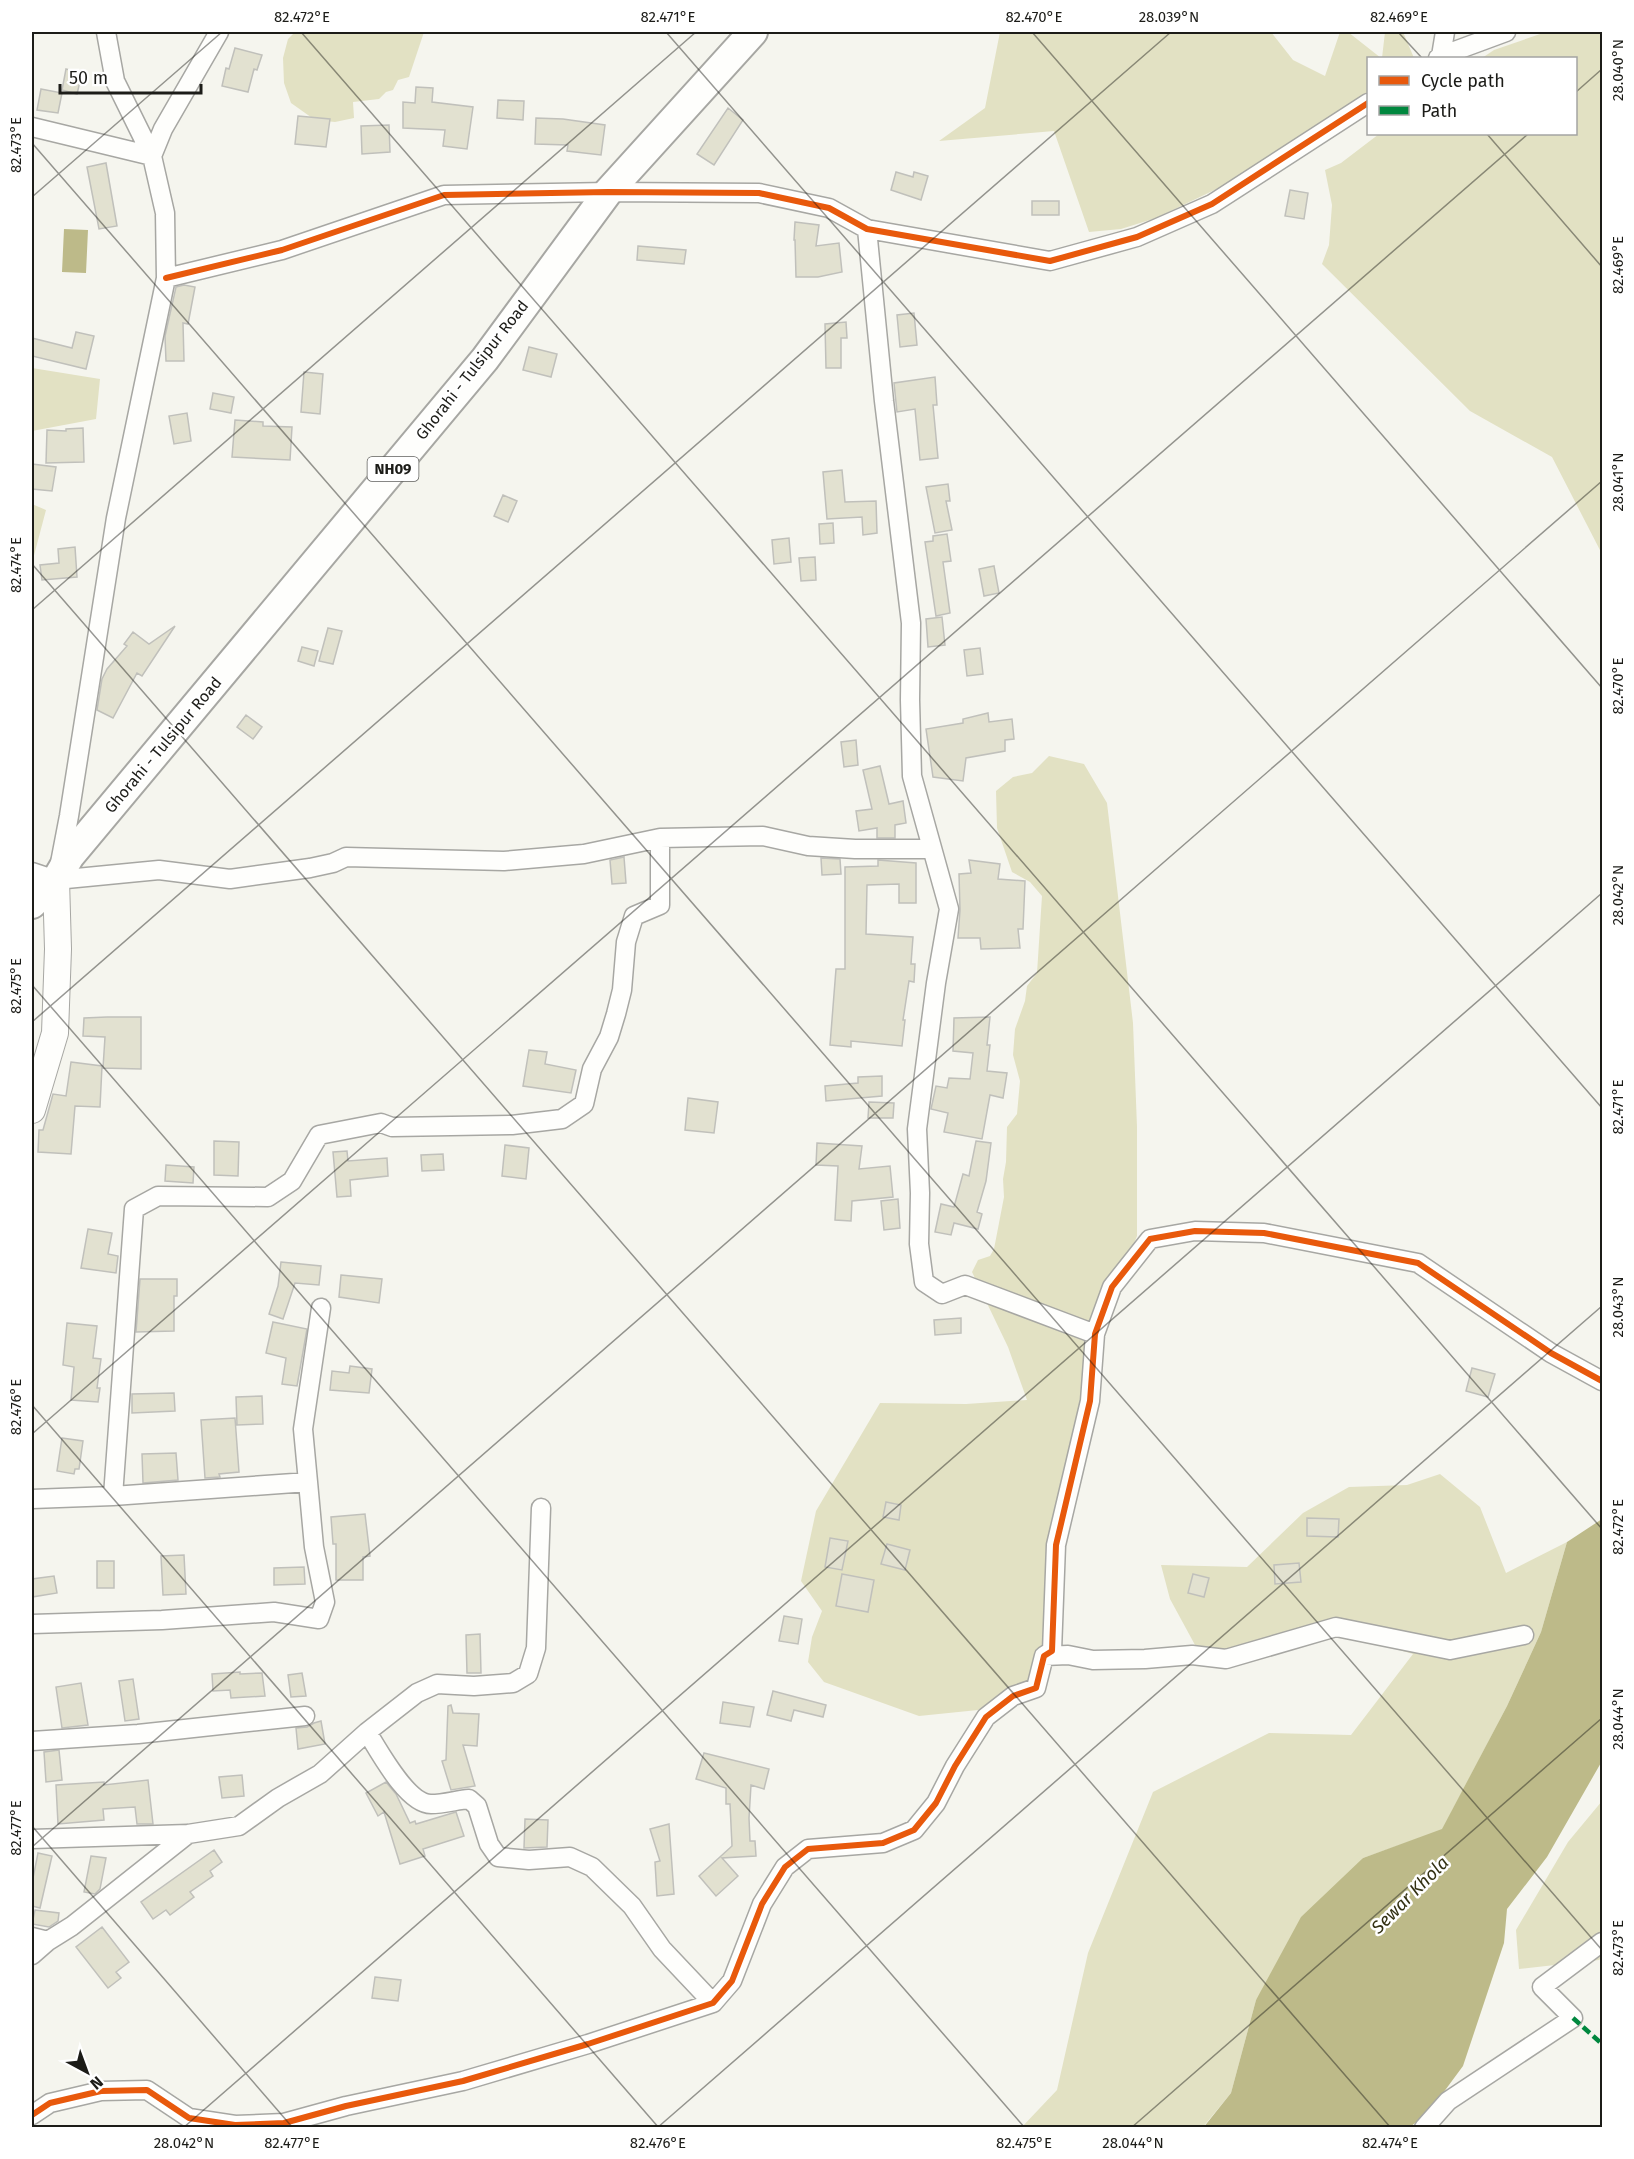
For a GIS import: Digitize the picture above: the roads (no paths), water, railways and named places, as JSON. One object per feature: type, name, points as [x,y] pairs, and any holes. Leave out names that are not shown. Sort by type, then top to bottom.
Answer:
[{"type":"main road","name":"Ghorahi - Tulsipur Road","points":[[32,904],[44,876],[70,856],[485,359],[608,192],[753,32]]},
{"type":"street","points":[[32,1110],[55,1033],[58,949],[44,876],[69,816],[116,518],[166,278],[165,213],[152,156],[115,81],[106,32]]},
{"type":"street","points":[[152,156],[163,129],[219,32]]},
{"type":"street","points":[[1439,57],[1445,32]]},
{"type":"street","points":[[1439,57],[1506,32]]},
{"type":"street","points":[[166,278],[282,250],[444,195],[608,192],[759,193],[829,208],[867,229],[1050,261],[1137,237],[1212,204],[1367,104]]},
{"type":"street","points":[[32,127],[152,156]]},
{"type":"street","points":[[867,229],[884,401],[911,623],[912,776],[949,909],[936,983],[917,1129],[920,1193],[919,1244],[924,1282],[942,1294],[965,1285],[1095,1334]]},
{"type":"street","points":[[44,876],[159,870],[230,879],[310,868],[333,863],[346,857],[504,861],[584,854],[660,838],[764,836],[808,846],[855,849],[931,849]]},
{"type":"street","points":[[113,1496],[134,1209],[158,1196],[268,1197],[292,1181],[319,1136],[381,1123],[392,1127],[512,1125],[562,1119],[584,1104],[592,1069],[609,1037],[622,990],[626,942],[634,916],[660,905],[660,838]]},
{"type":"street","points":[[32,2115],[50,2103],[101,2091],[147,2090],[189,2118],[235,2125],[284,2124],[346,2106],[463,2081],[588,2044],[713,2003],[732,1981],[762,1904],[785,1867],[808,1849],[883,1843],[914,1830],[936,1803],[955,1766],[987,1717],[1013,1696],[1036,1688],[1044,1656],[1052,1651],[1056,1545],[1090,1401],[1095,1334],[1112,1287],[1150,1239],[1195,1231],[1264,1233],[1418,1263],[1551,1353],[1602,1381]]},
{"type":"street","points":[[32,1624],[162,1620],[274,1612],[319,1619],[325,1602],[314,1547],[303,1429],[321,1308]]},
{"type":"street","points":[[32,1499],[113,1496],[308,1482]]},
{"type":"street","points":[[32,1839],[188,1834],[239,1826],[278,1798],[320,1774],[367,1732],[417,1693],[437,1684],[474,1686],[513,1683],[528,1674],[536,1648],[541,1508]]},
{"type":"street","points":[[1044,1656],[1068,1655],[1093,1660],[1145,1659],[1192,1654],[1226,1659],[1336,1627],[1450,1650],[1524,1635]]},
{"type":"street","points":[[32,1741],[138,1734],[305,1716]]},
{"type":"street","points":[[367,1732],[396,1776],[417,1799],[430,1804],[469,1798],[477,1806],[489,1844],[498,1857],[529,1860],[570,1857],[592,1867],[632,1906],[662,1949],[713,2003]]},
{"type":"street","points":[[32,1955],[40,1939],[72,1926],[188,1834]]},
{"type":"street","points":[[1424,2127],[1448,2101],[1573,2019],[1542,1987],[1602,1942]]},
{"type":"water","points":[[64,229],[88,230],[86,273],[62,272]]},
{"type":"water","name":"Sewar Khola","points":[[1602,1519],[1602,1761],[1547,1857],[1507,1909],[1504,1943],[1463,2066],[1429,2112],[1410,2127],[1203,2128],[1231,2093],[1256,2000],[1301,1917],[1363,1858],[1442,1829],[1507,1706],[1541,1632],[1567,1542]]}]
